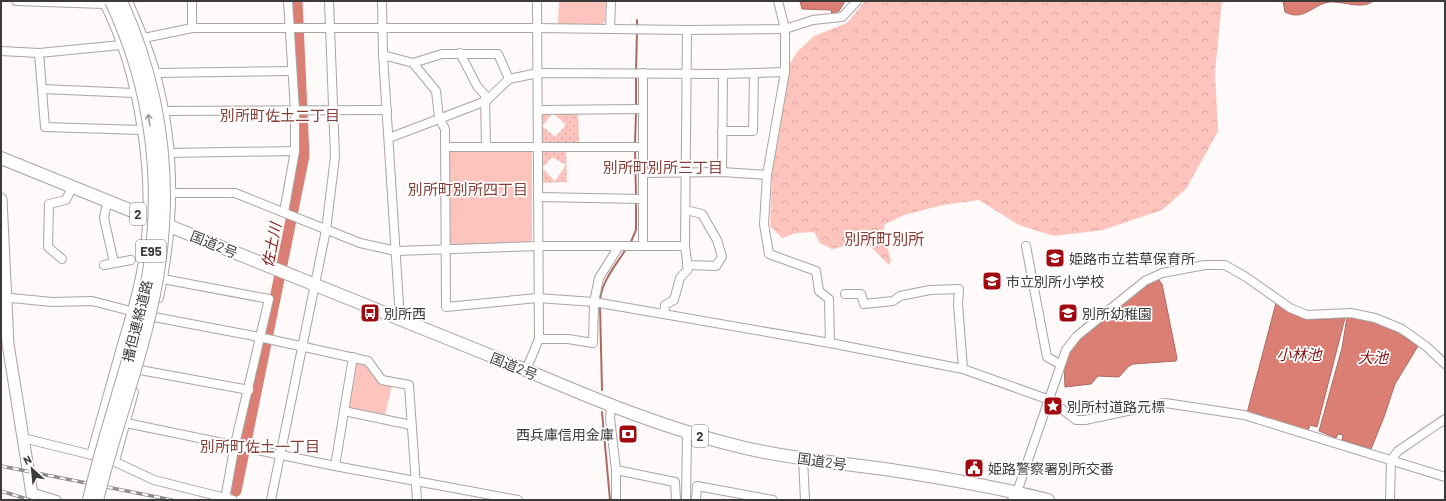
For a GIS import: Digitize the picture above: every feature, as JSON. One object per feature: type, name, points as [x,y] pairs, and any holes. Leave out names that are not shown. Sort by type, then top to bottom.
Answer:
[{"type":"highway","name":"播但連絡道路","points":[[97,500],[157,279],[162,238],[164,202],[161,139],[157,110],[144,59],[121,1]]},
{"type":"highway","name":"播但連絡道路","points":[[89,500],[97,465],[148,278],[155,203],[152,141],[148,112],[135,61],[106,2]]},
{"type":"highway","name":"国道2号","points":[[1,158],[526,370],[611,407],[687,433],[745,448],[803,460],[956,480],[1014,496],[1048,500]]},
{"type":"main road","points":[[1,199],[5,345],[32,496]]},
{"type":"street","points":[[16,1],[106,2],[121,45],[134,92],[141,130],[147,174],[147,218],[143,262],[132,311],[91,455]]},
{"type":"street","points":[[115,461],[163,279],[170,226],[172,193],[170,153],[165,111],[156,73],[144,38],[128,1]]},
{"type":"street","points":[[192,1],[192,28]]},
{"type":"street","points":[[288,1],[295,29],[292,71],[300,111],[294,151],[288,214]]},
{"type":"street","points":[[270,500],[326,230],[335,157],[329,1]]},
{"type":"street","points":[[382,1],[383,55],[400,320]]},
{"type":"street","points":[[526,370],[539,339],[537,298],[537,1]]},
{"type":"street","points":[[610,29],[611,1]]},
{"type":"street","points":[[778,1],[785,29],[785,72],[767,175],[764,224],[769,254],[816,271],[819,291],[829,299],[830,343]]},
{"type":"street","points":[[1,51],[39,53],[121,45],[144,38],[192,28],[785,29],[813,20],[842,17],[857,1]]},
{"type":"street","points":[[664,314],[665,305],[674,300],[680,278],[688,269],[685,246],[687,30]]},
{"type":"street","points":[[39,53],[45,127],[141,130]]},
{"type":"street","points":[[460,53],[477,86],[485,95],[486,147]]},
{"type":"street","points":[[383,55],[413,63],[442,54],[498,54],[510,79]]},
{"type":"street","points":[[413,63],[436,91],[439,118],[445,129],[444,248],[446,307],[537,298],[594,302],[830,343],[963,369],[1050,400],[1076,420],[1085,420],[1165,403],[1244,415],[1445,477]]},
{"type":"street","points":[[156,73],[292,71]]},
{"type":"street","points":[[389,138],[486,101],[510,79],[538,73],[754,74],[785,72]]},
{"type":"street","points":[[643,73],[643,246]]},
{"type":"street","points":[[722,172],[723,74]]},
{"type":"street","points":[[722,131],[753,131],[754,74]]},
{"type":"street","points":[[42,89],[134,92]]},
{"type":"street","points":[[165,111],[387,110]]},
{"type":"street","points":[[538,110],[643,110]]},
{"type":"street","points":[[446,147],[643,147]]},
{"type":"street","points":[[170,153],[294,151]]},
{"type":"street","points":[[643,173],[722,172],[767,175]]},
{"type":"street","points":[[62,259],[48,247],[49,204],[66,200],[72,187]]},
{"type":"street","points":[[172,193],[235,193],[360,243],[396,251],[444,248],[538,246],[685,246]]},
{"type":"street","points":[[538,197],[643,199]]},
{"type":"street","points":[[107,202],[104,218],[114,263]]},
{"type":"street","points":[[686,210],[702,214],[717,240],[722,257],[716,266],[687,265]]},
{"type":"street","points":[[539,339],[568,339],[593,343],[594,302],[599,278],[619,246]]},
{"type":"street","points":[[1026,246],[1048,357],[1060,364]]},
{"type":"street","points":[[104,265],[131,260]]},
{"type":"street","points":[[1014,496],[1050,400],[1060,364],[1066,350],[1076,336],[1145,281],[1162,273],[1205,265],[1225,266],[1246,277],[1290,308],[1307,314],[1350,313],[1375,318],[1402,329],[1427,347],[1445,364]]},
{"type":"street","points":[[22,438],[115,461],[154,480],[229,499],[242,446],[248,390],[264,338],[269,299],[163,279]]},
{"type":"street","points":[[845,294],[861,294],[864,304],[893,301],[900,296],[930,290],[959,289],[958,304],[963,369]]},
{"type":"street","points":[[4,297],[52,302],[92,301],[154,317],[264,338],[368,361],[382,380],[409,385],[417,500]]},
{"type":"street","points":[[335,466],[353,357]]},
{"type":"street","points":[[140,370],[248,390]]},
{"type":"street","points":[[611,407],[610,418],[616,470],[616,500]]},
{"type":"street","points":[[344,411],[411,425]]},
{"type":"street","points":[[1390,500],[1391,460],[1398,451],[1445,419]]},
{"type":"street","points":[[126,423],[335,466],[518,500]]},
{"type":"street","points":[[686,500],[687,433]]},
{"type":"street","points":[[803,460],[805,500]]},
{"type":"street","points":[[616,470],[675,482],[676,500]]},
{"type":"street","points":[[696,500],[697,486],[750,498],[773,500]]},
{"type":"street","points":[[32,496],[57,500]]},
{"type":"green space","points":[[559,1],[606,1],[605,21],[602,24],[558,24]]},
{"type":"green space","points":[[865,1],[1222,1],[1215,72],[1218,131],[1186,189],[1162,210],[1103,230],[1054,236],[1019,225],[979,200],[943,205],[904,215],[885,224],[883,231],[891,261],[889,265],[870,246],[859,243],[832,249],[820,243],[814,232],[796,233],[782,238],[770,226],[774,127],[783,75],[797,52],[814,36],[847,23]]},
{"type":"green space","points":[[578,112],[579,144],[543,144],[541,141],[542,114],[553,113]],"holes":[[[553,113],[566,125],[555,137],[542,126]]]},
{"type":"green space","points":[[451,149],[531,149],[532,239],[530,242],[450,245],[447,242],[448,152]]},
{"type":"green space","points":[[544,149],[566,149],[567,182],[541,183],[540,152]],"holes":[[[552,157],[566,165],[555,181],[542,168]]]},
{"type":"green space","points":[[360,361],[367,364],[378,383],[392,385],[385,416],[350,409],[348,406],[356,364]]},
{"type":"water","points":[[800,1],[845,1],[839,11],[832,14],[831,10],[802,9]]},
{"type":"water","points":[[1283,1],[1373,1],[1364,5],[1335,2],[1324,3],[1303,14],[1292,15],[1285,12]]},
{"type":"water","points":[[1158,279],[1162,284],[1177,358],[1176,361],[1133,364],[1129,366],[1119,377],[1098,376],[1091,384],[1065,387],[1066,360],[1074,345],[1140,290]]},
{"type":"water","name":"小林池","points":[[1276,303],[1301,317],[1316,319],[1345,318],[1317,427],[1310,425],[1308,431],[1272,421],[1259,414],[1247,413]]},
{"type":"water","name":"大池","points":[[1347,317],[1368,321],[1385,327],[1418,346],[1395,384],[1371,449],[1342,440],[1343,435],[1338,434],[1336,438],[1319,431],[1342,348]]},
{"type":"waterway","name":"佐土川","points":[[236,491],[304,156],[297,1]]},
{"type":"waterway","points":[[637,20],[637,27]]},
{"type":"waterway","points":[[636,71],[637,31]]},
{"type":"waterway","points":[[636,75],[636,107]]},
{"type":"waterway","points":[[635,145],[636,111]]},
{"type":"waterway","points":[[635,149],[636,197]]},
{"type":"waterway","points":[[630,244],[636,230],[636,201]]},
{"type":"waterway","points":[[600,301],[606,280],[626,249]]},
{"type":"waterway","points":[[600,306],[602,390]]},
{"type":"waterway","points":[[602,412],[610,500]]},
{"type":"railway","points":[[1,466],[172,500]]},
{"type":"railway","points":[[1,491],[30,500]]},
{"type":"place","name":"姫路市立若草保育所","points":[[1055,258]]},
{"type":"place","name":"市立別所小学校","points":[[992,281]]},
{"type":"place","name":"別所西","points":[[370,313]]},
{"type":"place","name":"別所幼稚園","points":[[1068,313]]},
{"type":"place","name":"別所村道路元標","points":[[1053,406]]},
{"type":"place","name":"西兵庫信用金庫","points":[[628,434]]},
{"type":"place","name":"姫路警察署別所交番","points":[[974,468]]},
{"type":"district","name":"別所町佐土二丁目","points":[[280,115]]},
{"type":"district","name":"別所町別所三丁目","points":[[663,167]]},
{"type":"district","name":"別所町別所四丁目","points":[[468,189]]},
{"type":"district","name":"別所町別所","points":[[884,238]]},
{"type":"district","name":"別所町佐土一丁目","points":[[260,446]]}]
